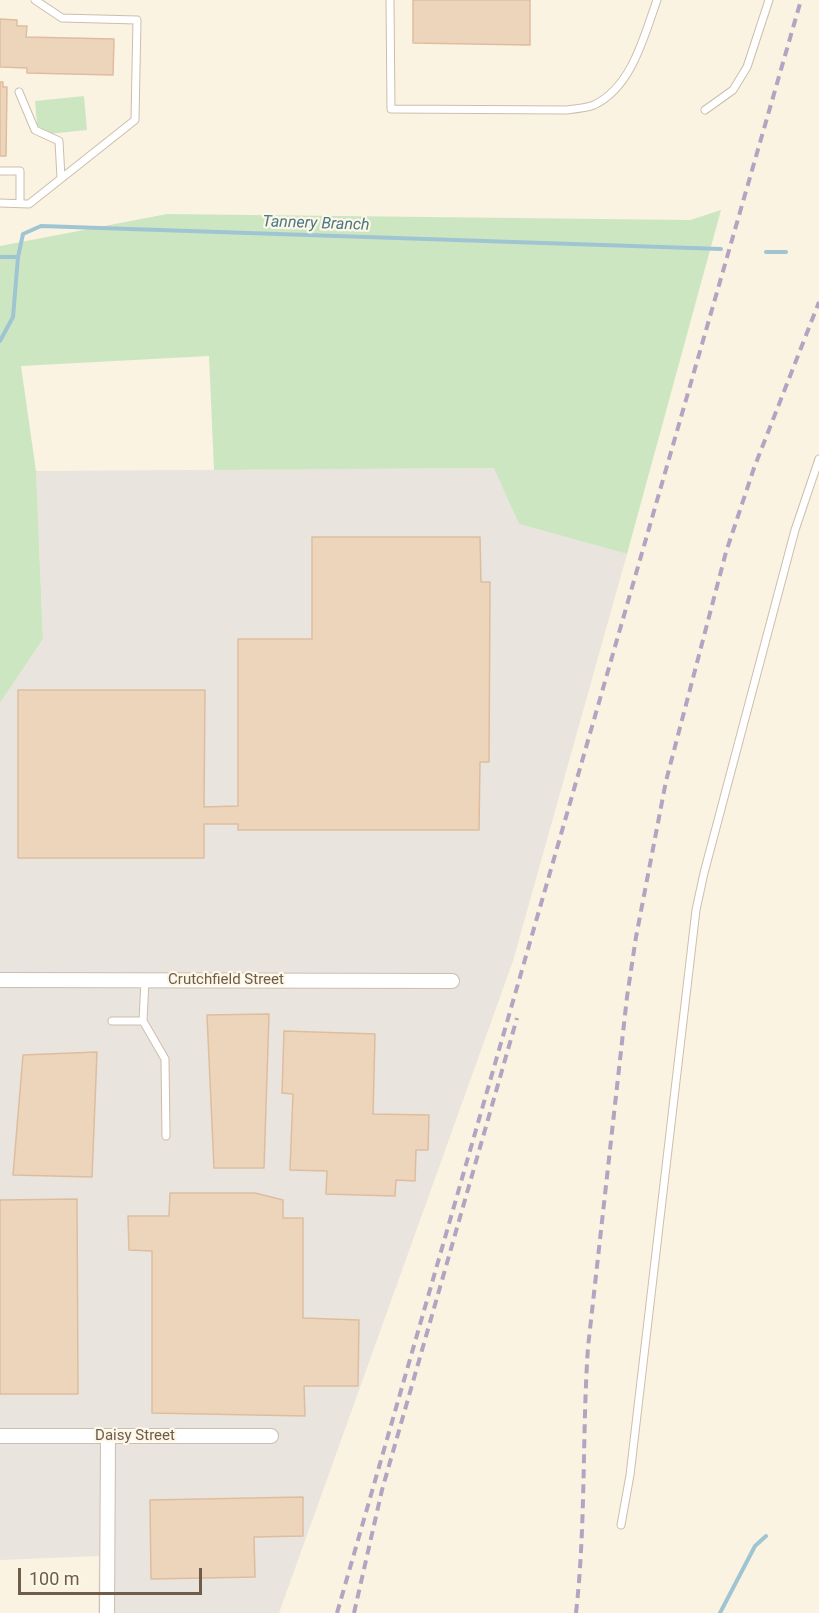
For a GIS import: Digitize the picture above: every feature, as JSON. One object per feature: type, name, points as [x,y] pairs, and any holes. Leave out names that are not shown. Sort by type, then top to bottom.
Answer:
[{"type":"street","name":"Crutchfield Street","points":[[0,980],[452,981]]},
{"type":"street","name":"Daisy Street","points":[[0,1436],[271,1436]]},
{"type":"street","points":[[108,1436],[108,1613]]},
{"type":"lane","points":[[0,203],[29,204],[135,120],[137,20],[62,18],[35,0]]},
{"type":"lane","points":[[390,0],[391,109],[566,110],[594,105],[617,87],[637,55],[657,0]]},
{"type":"lane","points":[[705,110],[733,90],[747,67],[769,0]]},
{"type":"lane","points":[[19,92],[35,130],[59,141],[61,178]]},
{"type":"lane","points":[[0,171],[20,171],[20,203]]},
{"type":"lane","points":[[621,1525],[630,1475],[696,910],[795,530],[819,459]]},
{"type":"lane","points":[[145,980],[143,1021],[165,1059],[166,1136]]},
{"type":"lane","points":[[112,1021],[143,1021]]},
{"type":"shaded area","points":[[495,468],[519,524],[627,554],[513,961],[279,1613],[98,1613],[99,1556],[0,1560],[0,703],[43,639],[36,471]]},
{"type":"green space","points":[[84,96],[87,130],[38,135],[35,101]]},
{"type":"green space","points":[[721,210],[627,554],[519,524],[494,468],[214,470],[209,356],[21,366],[36,471],[43,639],[0,703],[0,246],[167,214],[690,220]]},
{"type":"building","points":[[413,0],[530,0],[530,45],[413,43]]},
{"type":"building","points":[[0,19],[17,20],[17,26],[27,26],[26,37],[114,39],[113,75],[27,73],[27,68],[0,67]]},
{"type":"building","points":[[0,82],[3,82],[3,87],[7,87],[6,156],[0,156]]},
{"type":"building","points":[[312,537],[480,537],[481,582],[490,582],[489,762],[480,762],[479,830],[238,830],[238,824],[204,824],[204,858],[18,858],[18,690],[205,690],[204,807],[238,806],[238,639],[312,639]]},
{"type":"building","points":[[269,1014],[264,1168],[214,1168],[207,1015]]},
{"type":"building","points":[[284,1031],[375,1034],[373,1114],[429,1115],[428,1150],[416,1150],[415,1181],[396,1180],[395,1196],[326,1194],[327,1171],[290,1170],[293,1094],[282,1093]]},
{"type":"building","points":[[97,1052],[92,1177],[13,1175],[23,1055]]},
{"type":"building","points":[[170,1193],[255,1193],[283,1200],[283,1218],[303,1218],[303,1318],[359,1320],[358,1386],[304,1386],[305,1416],[152,1413],[152,1251],[129,1250],[128,1216],[169,1216]]},
{"type":"building","points":[[77,1199],[78,1394],[0,1394],[0,1200]]},
{"type":"building","points":[[303,1497],[303,1536],[254,1537],[255,1577],[151,1579],[150,1500]]},
{"type":"waterway","name":"Tannery Branch","points":[[0,341],[13,317],[18,257],[23,234],[41,226],[721,249]]},
{"type":"waterway","name":"Tannery Branch","points":[[766,252],[786,252]]},
{"type":"waterway","points":[[0,257],[18,257]]},
{"type":"waterway","points":[[720,1613],[755,1546],[766,1536]]},
{"type":"railway","points":[[337,1613],[801,0]]},
{"type":"railway","points":[[576,1613],[581,1546],[588,1347],[627,997],[636,937],[666,781],[726,552],[754,468],[819,302]]},
{"type":"railway","points":[[354,1613],[382,1490],[517,1018]]}]
